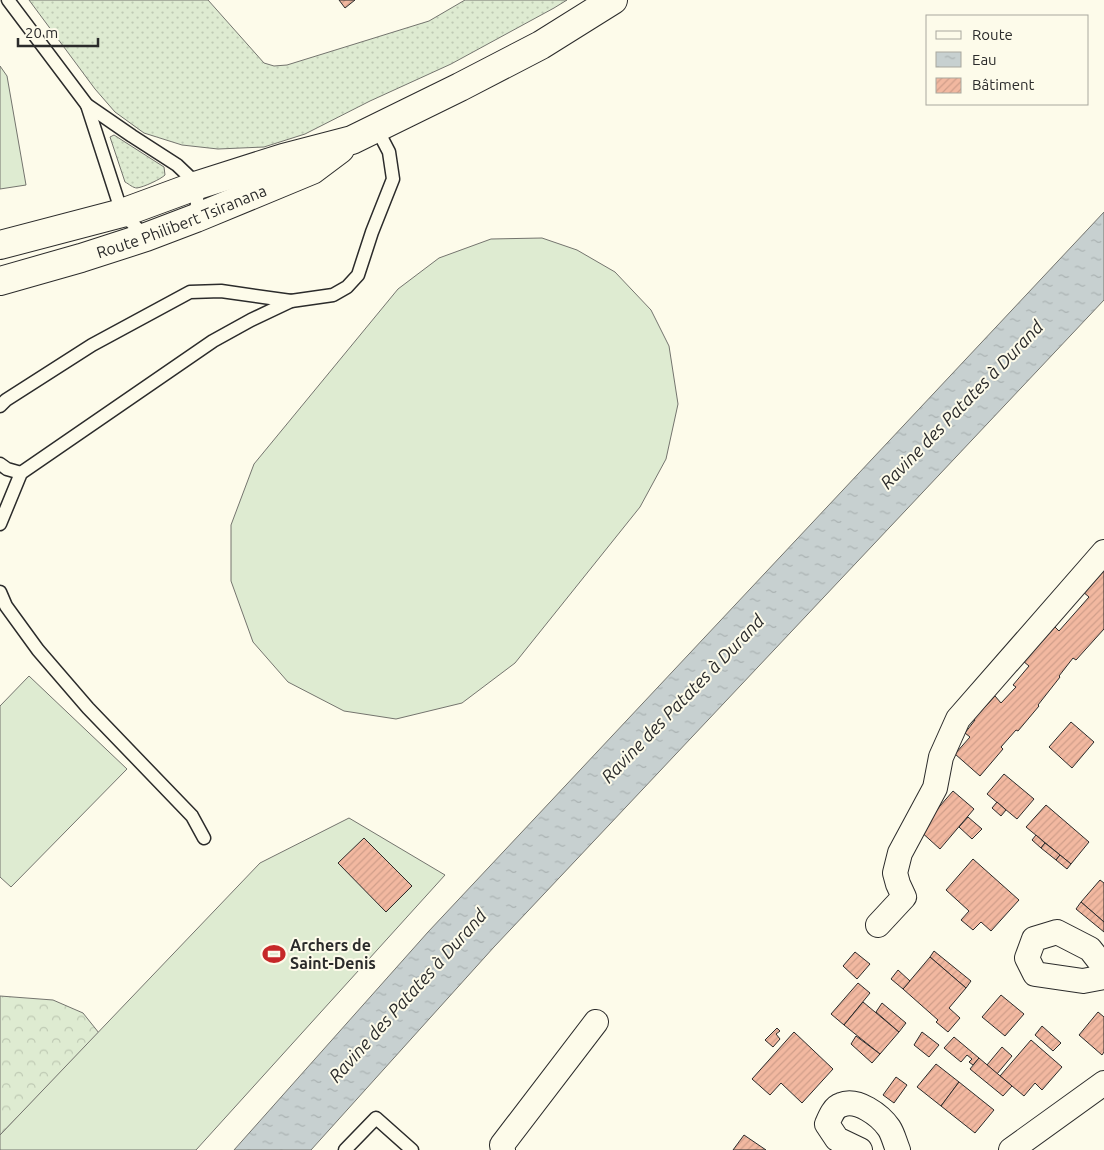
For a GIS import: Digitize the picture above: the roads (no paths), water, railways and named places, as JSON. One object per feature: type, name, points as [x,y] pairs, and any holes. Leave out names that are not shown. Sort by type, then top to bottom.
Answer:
[{"type":"main road","name":"Route Philibert Tsiranana","points":[[0,245],[122,212],[282,158],[352,140],[541,45],[612,0]]},
{"type":"main road","name":"Route Philibert Tsiranana","points":[[0,281],[82,258],[196,218],[312,170],[352,140]]},
{"type":"street","points":[[878,924],[904,897],[895,873],[900,852],[936,788],[941,757],[958,720],[1104,552]]},
{"type":"street","points":[[1104,967],[1090,949],[1057,932],[1034,940],[1027,958],[1035,974],[1083,982],[1104,977]]},
{"type":"street","points":[[503,1150],[502,1145],[596,1022]]},
{"type":"street","points":[[1011,1150],[1104,1083]]},
{"type":"street","points":[[860,1150],[837,1139],[827,1124],[832,1112],[840,1105],[855,1103],[873,1112],[889,1128],[898,1150]]},
{"type":"lane","points":[[8,0],[87,105],[177,164],[198,186],[196,218]]},
{"type":"lane","points":[[87,105],[122,212],[146,237]]},
{"type":"lane","points":[[0,524],[21,473],[213,341],[250,320],[291,302],[333,295],[347,287],[358,275],[372,232],[393,179],[389,152],[377,129]]},
{"type":"lane","points":[[0,406],[6,400],[92,345],[190,292],[221,291],[291,302]]},
{"type":"lane","points":[[0,464],[7,469],[21,473]]},
{"type":"lane","points":[[0,592],[6,606],[38,650],[88,708],[192,816],[204,838]]},
{"type":"lane","points":[[346,1150],[376,1118],[412,1150]]},
{"type":"water","name":"Ravine des Patates à Durand","points":[[1104,212],[1104,300],[494,947],[311,1150],[234,1150],[428,932]]},
{"type":"place","name":"Archers de Saint-Denis","points":[[274,954]]}]
